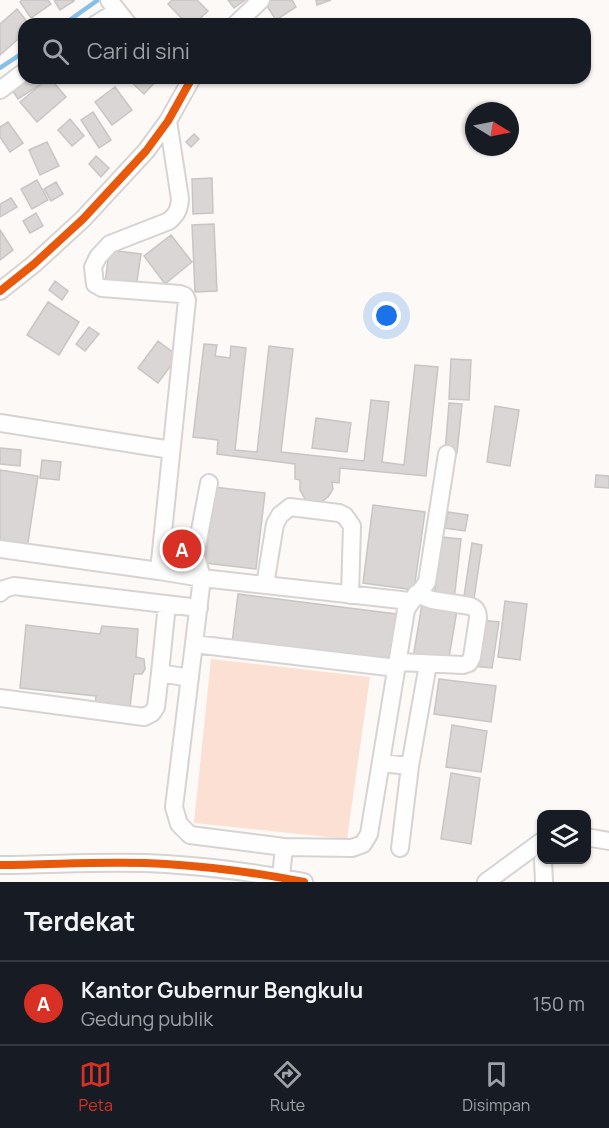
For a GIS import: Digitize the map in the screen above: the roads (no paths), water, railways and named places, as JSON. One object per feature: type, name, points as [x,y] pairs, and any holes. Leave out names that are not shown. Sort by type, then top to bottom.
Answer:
[{"type":"street","points":[[242,18],[261,0]]},
{"type":"street","points":[[101,18],[113,5],[123,18]]},
{"type":"street","points":[[0,90],[18,76]]},
{"type":"street","points":[[0,291],[34,264],[83,219],[146,151],[168,121],[184,84]]},
{"type":"street","points":[[159,571],[188,300],[180,294],[102,288],[95,284],[93,267],[98,257],[110,244],[169,221],[179,210],[180,199],[168,121]]},
{"type":"street","points":[[0,423],[171,450]]},
{"type":"street","points":[[209,483],[196,556],[202,578],[174,807],[179,824],[190,835],[284,847],[352,848],[363,844],[369,834],[406,610],[427,582],[447,454]]},
{"type":"street","points":[[265,585],[274,524],[290,507],[300,508],[339,513],[345,516],[352,526],[350,595]]},
{"type":"street","points":[[0,549],[202,578],[350,595],[432,600],[470,606],[478,612],[472,657],[469,663],[463,665],[397,665],[194,644]]},
{"type":"street","points":[[0,593],[14,586],[199,608]]},
{"type":"street","points":[[0,698],[144,717],[156,707],[167,604]]},
{"type":"street","points":[[400,848],[410,766],[428,664]]},
{"type":"street","points":[[160,673],[189,678]]},
{"type":"street","points":[[381,763],[410,766]]},
{"type":"street","points":[[591,838],[609,841]]},
{"type":"street","points":[[486,882],[537,845]]},
{"type":"street","points":[[280,880],[284,847]]},
{"type":"street","points":[[0,866],[166,864],[236,871],[280,880],[304,882]]},
{"type":"street","points":[[543,864],[544,882]]},
{"type":"waterway","points":[[72,18],[98,0]]},
{"type":"waterway","points":[[0,68],[18,56]]},
{"type":"place","name":"Kantor Gubernur Bengkulu","points":[[182,549]]}]
